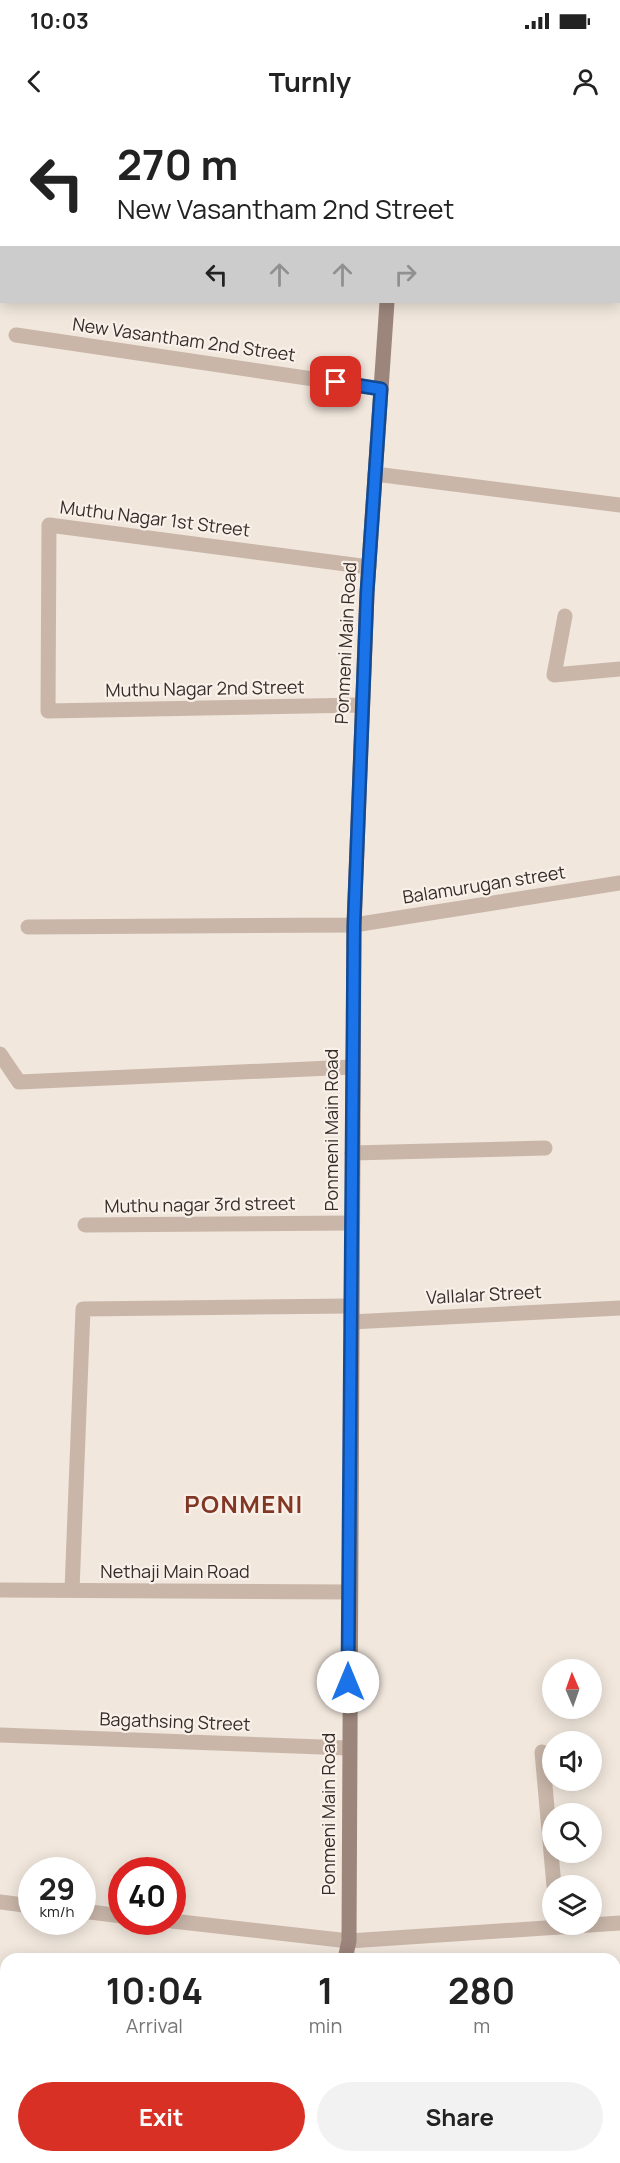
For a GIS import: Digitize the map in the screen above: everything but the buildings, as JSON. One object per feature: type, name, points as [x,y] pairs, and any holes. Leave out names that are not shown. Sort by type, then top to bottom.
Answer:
[{"type":"street","name":"Ponmeni Main Road","points":[[346,1953],[349,1941],[348,1748],[354,925],[369,567],[387,303]]},
{"type":"street","name":"New Vasantham 2nd Street","points":[[16,335],[381,389]]},
{"type":"street","points":[[375,474],[620,505]]},
{"type":"street","name":"Muthu Nagar 1st Street","points":[[48,711],[49,525],[369,567]]},
{"type":"street","points":[[565,616],[554,675],[620,669]]},
{"type":"street","name":"Muthu Nagar 2nd Street","points":[[48,711],[362,705]]},
{"type":"street","name":"Balamurugan street","points":[[28,927],[354,925],[620,883]]},
{"type":"street","points":[[0,1054],[19,1082],[352,1067]]},
{"type":"street","points":[[352,1153],[545,1148]]},
{"type":"street","name":"Muthu nagar 3rd street","points":[[85,1226],[351,1223]]},
{"type":"street","name":"Vallalar Street","points":[[72,1590],[83,1309],[351,1314],[620,1308]]},
{"type":"street","name":"Nethaji Main Road","points":[[0,1590],[349,1592]]},
{"type":"street","name":"Bagathsing Street","points":[[0,1735],[348,1748]]},
{"type":"street","points":[[545,1791],[553,1875]]},
{"type":"street","points":[[0,1902],[18,1904]]},
{"type":"street","points":[[186,1923],[349,1941],[542,1927]]},
{"type":"street","points":[[602,1924],[620,1923]]},
{"type":"district","name":"PONMENI","points":[[244,1505]]},
{"type":"route","points":[[336,382],[381,389],[367,593],[354,925],[348,1682]]}]
